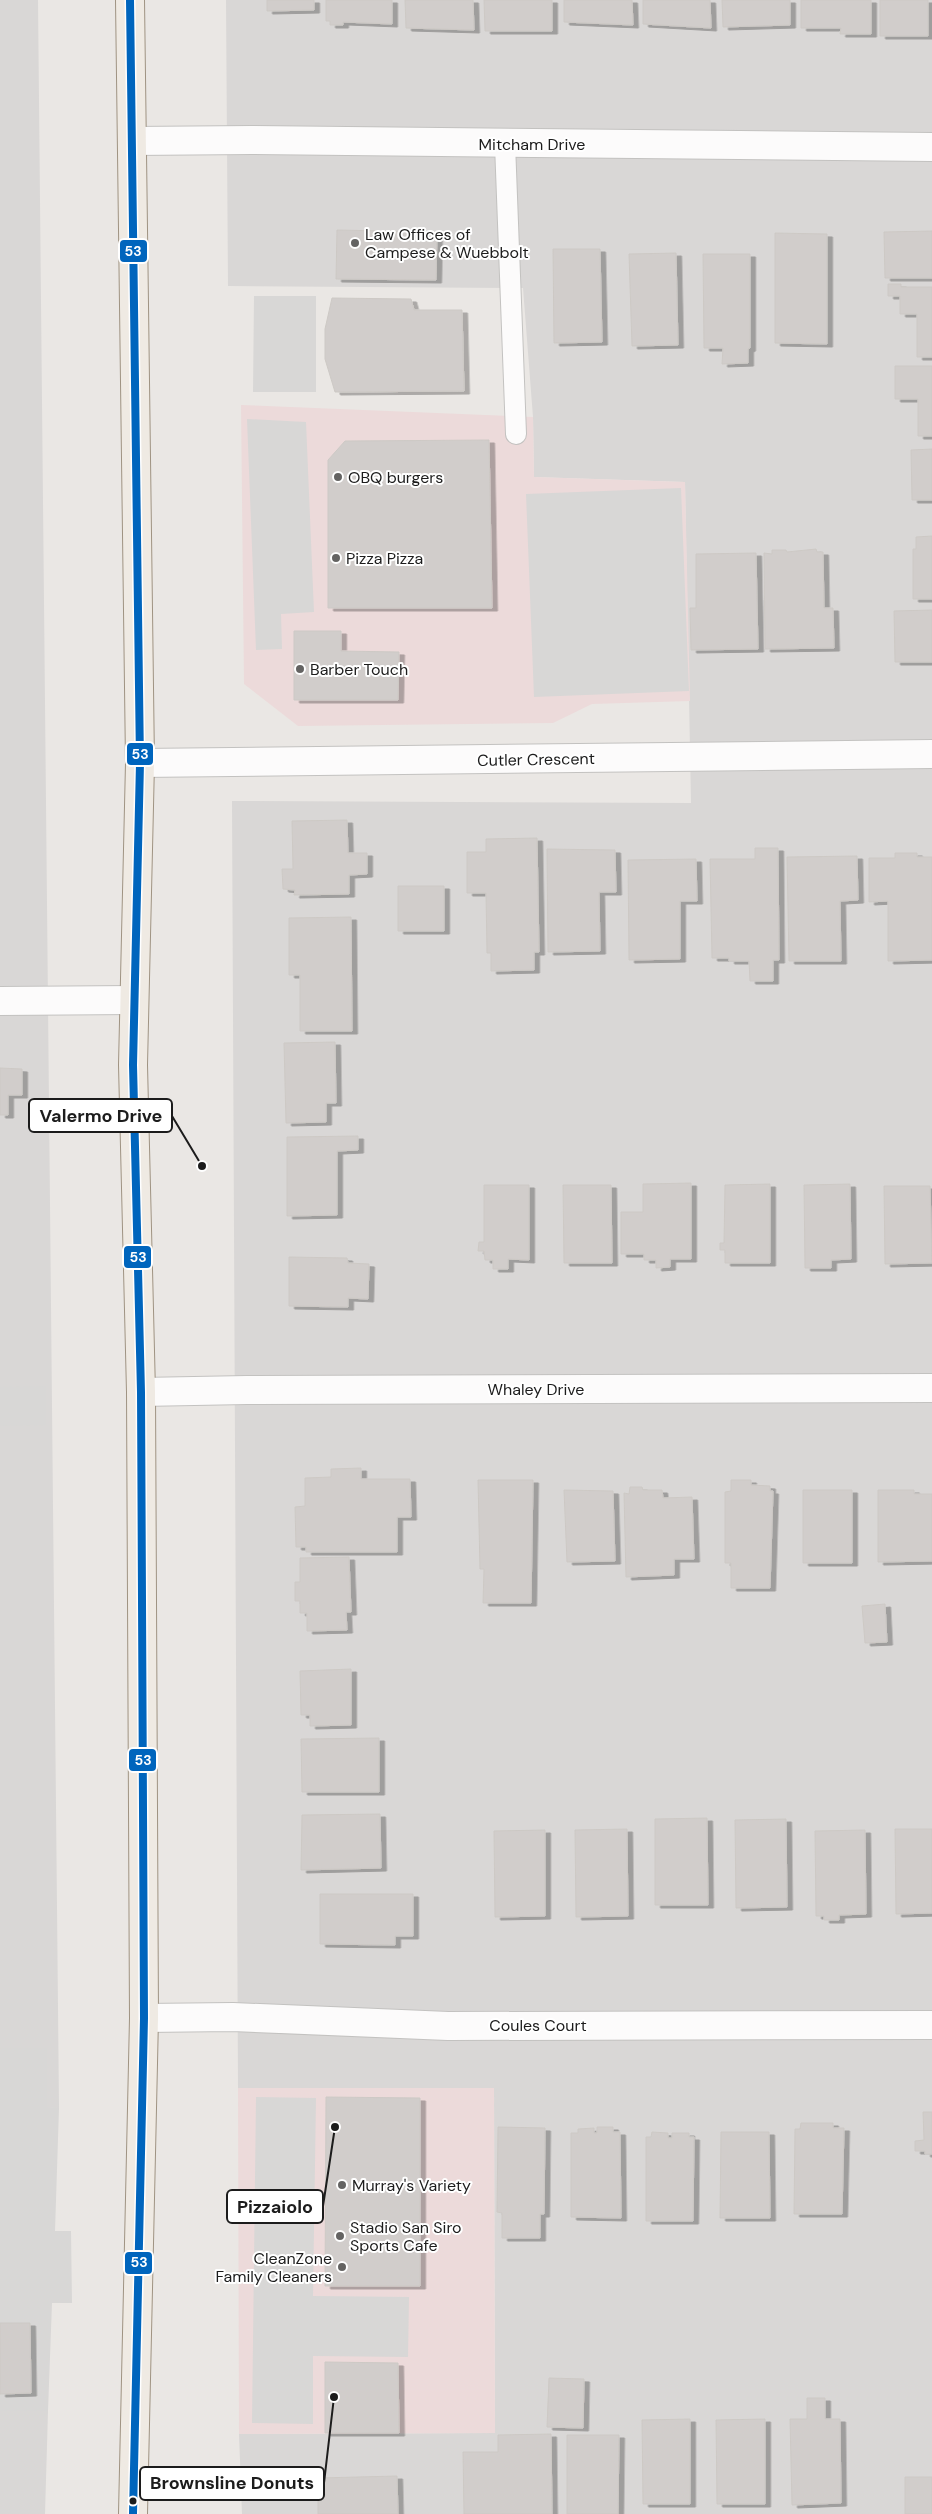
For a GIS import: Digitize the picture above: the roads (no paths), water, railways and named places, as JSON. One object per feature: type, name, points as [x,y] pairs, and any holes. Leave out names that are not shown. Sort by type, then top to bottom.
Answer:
[{"type":"main road","points":[[130,0],[140,763],[133,1066],[141,1392],[144,2018],[133,2514]]},
{"type":"street","name":"Mitcham Drive","points":[[132,141],[252,140],[932,147]]},
{"type":"street","name":"Cutler Crescent","points":[[140,763],[932,754]]},
{"type":"street","points":[[0,1001],[134,1000]]},
{"type":"street","name":"Whaley Drive","points":[[141,1392],[932,1388]]},
{"type":"street","name":"Coules Court","points":[[144,2018],[233,2017],[448,2026],[932,2025]]},
{"type":"lane","points":[[505,144],[516,434]]},
{"type":"place","name":"Law Offices of Campese & Wuebbolt","points":[[355,243]]},
{"type":"place","name":"OBQ burgers","points":[[338,477]]},
{"type":"place","name":"Pizza Pizza","points":[[336,558]]},
{"type":"place","name":"Barber Touch","points":[[300,669]]},
{"type":"place","name":"Valermo Drive","points":[[202,1166]]},
{"type":"place","name":"Pizzaiolo","points":[[335,2127]]},
{"type":"place","name":"Murray's Variety","points":[[342,2185]]},
{"type":"place","name":"Stadio San Siro Sports Cafe","points":[[340,2236]]},
{"type":"place","name":"CleanZone Family Cleaners","points":[[342,2267]]},
{"type":"place","name":"Brownsline Donuts","points":[[334,2397]]}]
